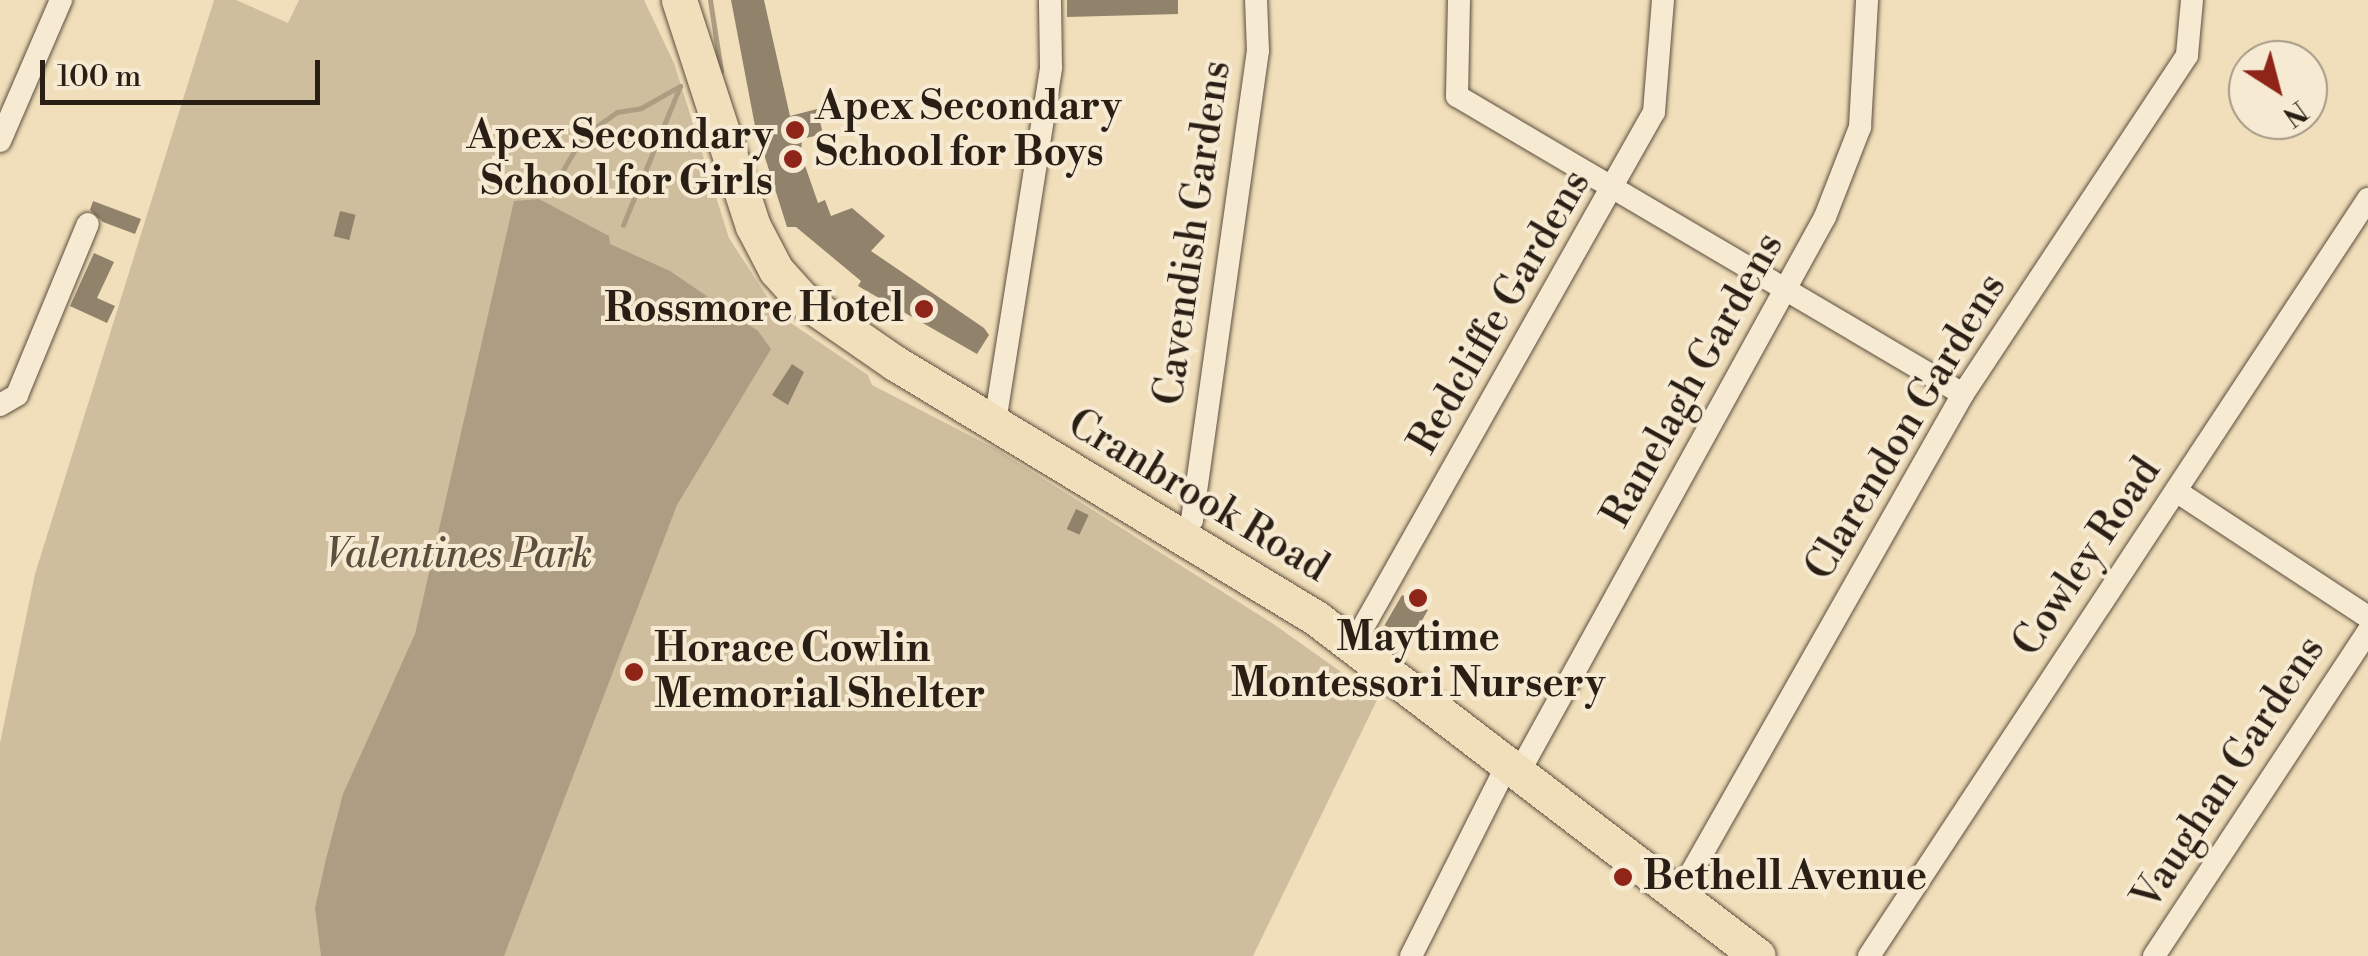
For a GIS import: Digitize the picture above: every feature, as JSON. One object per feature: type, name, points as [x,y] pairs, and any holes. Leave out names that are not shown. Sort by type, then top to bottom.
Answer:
[{"type":"main road","name":"Cranbrook Road","points":[[682,13],[753,226],[776,270],[817,310],[1182,534],[1353,645],[1758,956]]},
{"type":"street","points":[[0,142],[61,0]]},
{"type":"street","points":[[995,422],[1052,67],[1050,0]]},
{"type":"street","name":"Cavendish Gardens","points":[[1182,534],[1192,520],[1258,51],[1256,0]]},
{"type":"street","points":[[1459,0],[1457,96],[1616,186],[1786,294],[1963,394]]},
{"type":"street","name":"Redcliffe Gardens","points":[[1353,645],[1616,186],[1654,112],[1663,0]]},
{"type":"street","name":"Ranelagh Gardens","points":[[1411,956],[1512,770],[1786,294],[1860,128],[1867,0]]},
{"type":"street","name":"Clarendon Gardens","points":[[1678,896],[1963,394],[2187,56],[2192,0]]},
{"type":"street","name":"Cowley Road","points":[[1869,956],[2368,199]]},
{"type":"street","points":[[0,405],[17,394],[88,224]]},
{"type":"street","points":[[2176,491],[2368,617]]},
{"type":"street","name":"Vaughan Gardens","points":[[2154,956],[2368,631]]},
{"type":"green space","name":"Valentines Park","points":[[214,0],[236,0],[288,23],[299,0],[644,0],[674,63],[729,238],[779,315],[868,375],[872,385],[996,449],[1272,623],[1378,698],[1253,956],[0,956],[0,743],[35,574]]},
{"type":"shaded area","points":[[539,199],[609,236],[610,244],[670,271],[758,331],[771,349],[677,505],[504,956],[321,956],[315,908],[343,794],[415,634],[514,201]]},
{"type":"building","points":[[731,0],[764,0],[790,116],[817,109],[823,134],[802,139],[801,154],[818,203],[825,200],[831,216],[852,208],[885,236],[871,251],[984,328],[989,335],[977,354],[858,286],[861,281],[796,227],[787,227],[755,126]]},
{"type":"building","points":[[1067,0],[1178,0],[1178,14],[1067,17]]},
{"type":"building","points":[[93,201],[141,219],[135,234],[103,222],[90,210]]},
{"type":"building","points":[[340,211],[356,215],[349,240],[334,236]]},
{"type":"building","points":[[94,253],[114,262],[97,298],[115,306],[107,323],[70,306]]},
{"type":"building","points":[[792,364],[804,372],[788,405],[772,395]]},
{"type":"building","points":[[1076,509],[1089,515],[1079,535],[1067,529]]},
{"type":"building","points":[[1402,595],[1428,610],[1410,640],[1384,625]]},
{"type":"waterway","points":[[710,0],[721,71]]},
{"type":"waterway","points":[[554,185],[583,136],[617,112],[641,108],[680,86],[623,225]]},
{"type":"place","name":"Apex Secondary School for Boys","points":[[795,130]]},
{"type":"place","name":"Apex Secondary School for Girls","points":[[793,159]]},
{"type":"place","name":"Rossmore Hotel","points":[[924,309]]},
{"type":"place","name":"Maytime Montessori Nursery","points":[[1418,598]]},
{"type":"place","name":"Horace Cowlin Memorial Shelter","points":[[634,672]]},
{"type":"place","name":"Bethell Avenue","points":[[1623,877]]}]
